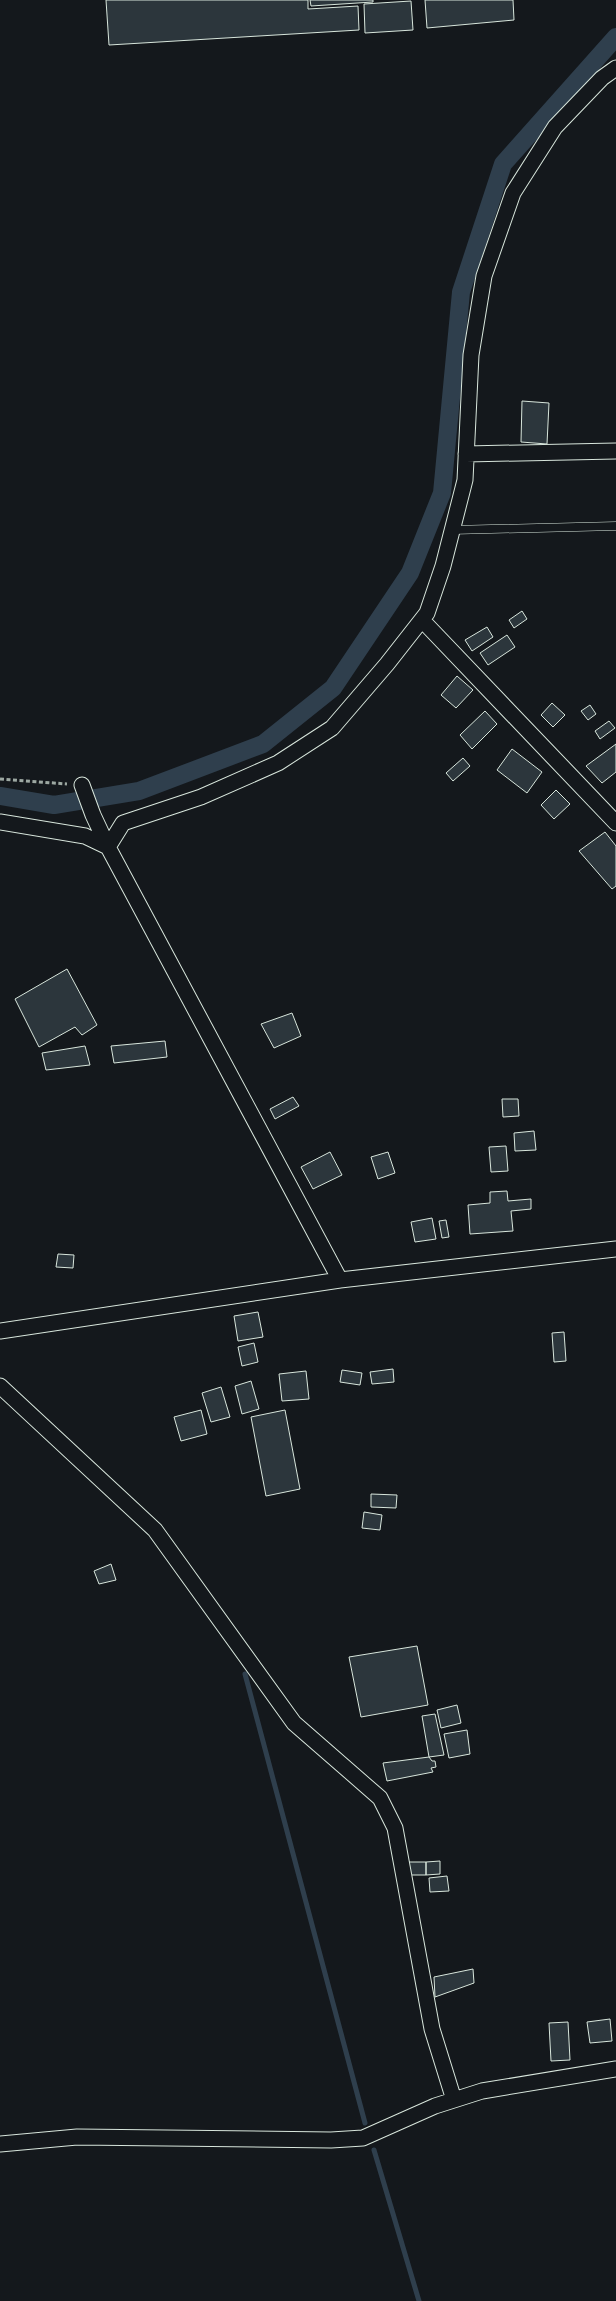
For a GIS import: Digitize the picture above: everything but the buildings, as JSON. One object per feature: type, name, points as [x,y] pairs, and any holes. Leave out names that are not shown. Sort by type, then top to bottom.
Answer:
[{"type":"street","points":[[108,847],[122,823],[201,797],[278,763],[332,728],[387,664],[427,613],[440,574],[465,480],[471,355],[484,276],[513,193],[555,127],[602,78],[616,68]]},
{"type":"street","points":[[466,454],[616,450]]},
{"type":"street","points":[[422,620],[616,823]]},
{"type":"street","points":[[82,785],[108,847],[340,1280]]},
{"type":"street","points":[[0,822],[85,836],[108,847]]},
{"type":"street","points":[[0,1331],[340,1280],[616,1249]]},
{"type":"street","points":[[0,1386],[156,1530],[294,1723],[380,1798],[395,1828],[432,2029],[454,2100]]},
{"type":"street","points":[[0,2144],[77,2137],[331,2140],[363,2138],[435,2106],[482,2091],[616,2069]]},
{"type":"lane","points":[[452,530],[616,526]]},
{"type":"path","points":[[0,778],[30,783],[82,785]]},
{"type":"waterway","points":[[0,796],[54,805],[139,791],[263,744],[333,688],[410,573],[442,493],[461,292],[503,164],[616,37]]},
{"type":"waterway","points":[[245,1674],[365,2123]]},
{"type":"waterway","points":[[374,2150],[419,2301]]}]
